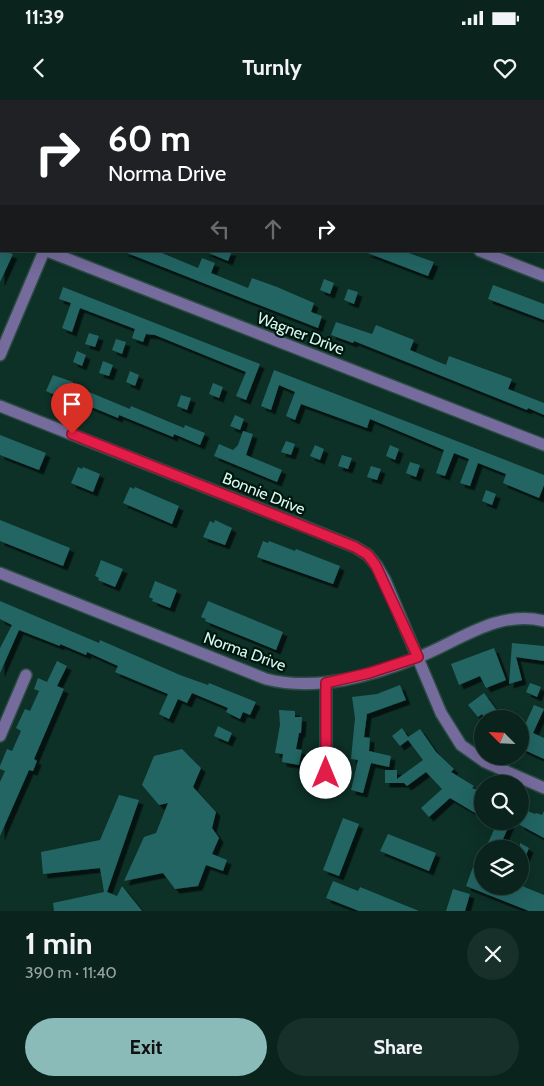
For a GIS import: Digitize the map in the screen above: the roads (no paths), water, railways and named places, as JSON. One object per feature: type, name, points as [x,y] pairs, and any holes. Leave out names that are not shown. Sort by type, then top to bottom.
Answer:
[{"type":"street","points":[[0,355],[46,252]]},
{"type":"street","name":"Wagner Drive","points":[[49,252],[544,445]]},
{"type":"street","points":[[483,252],[544,276]]},
{"type":"street","name":"Bonnie Drive","points":[[0,406],[355,547],[368,555],[385,580],[418,657]]},
{"type":"street","name":"Norma Drive","points":[[0,574],[266,679],[290,684],[326,683],[369,673],[418,657]]},
{"type":"street","points":[[544,621],[524,618],[491,624],[418,657],[447,726],[461,745],[485,762],[544,788]]},
{"type":"street","points":[[0,736],[26,675]]},
{"type":"street","points":[[326,683],[326,773]]}]
